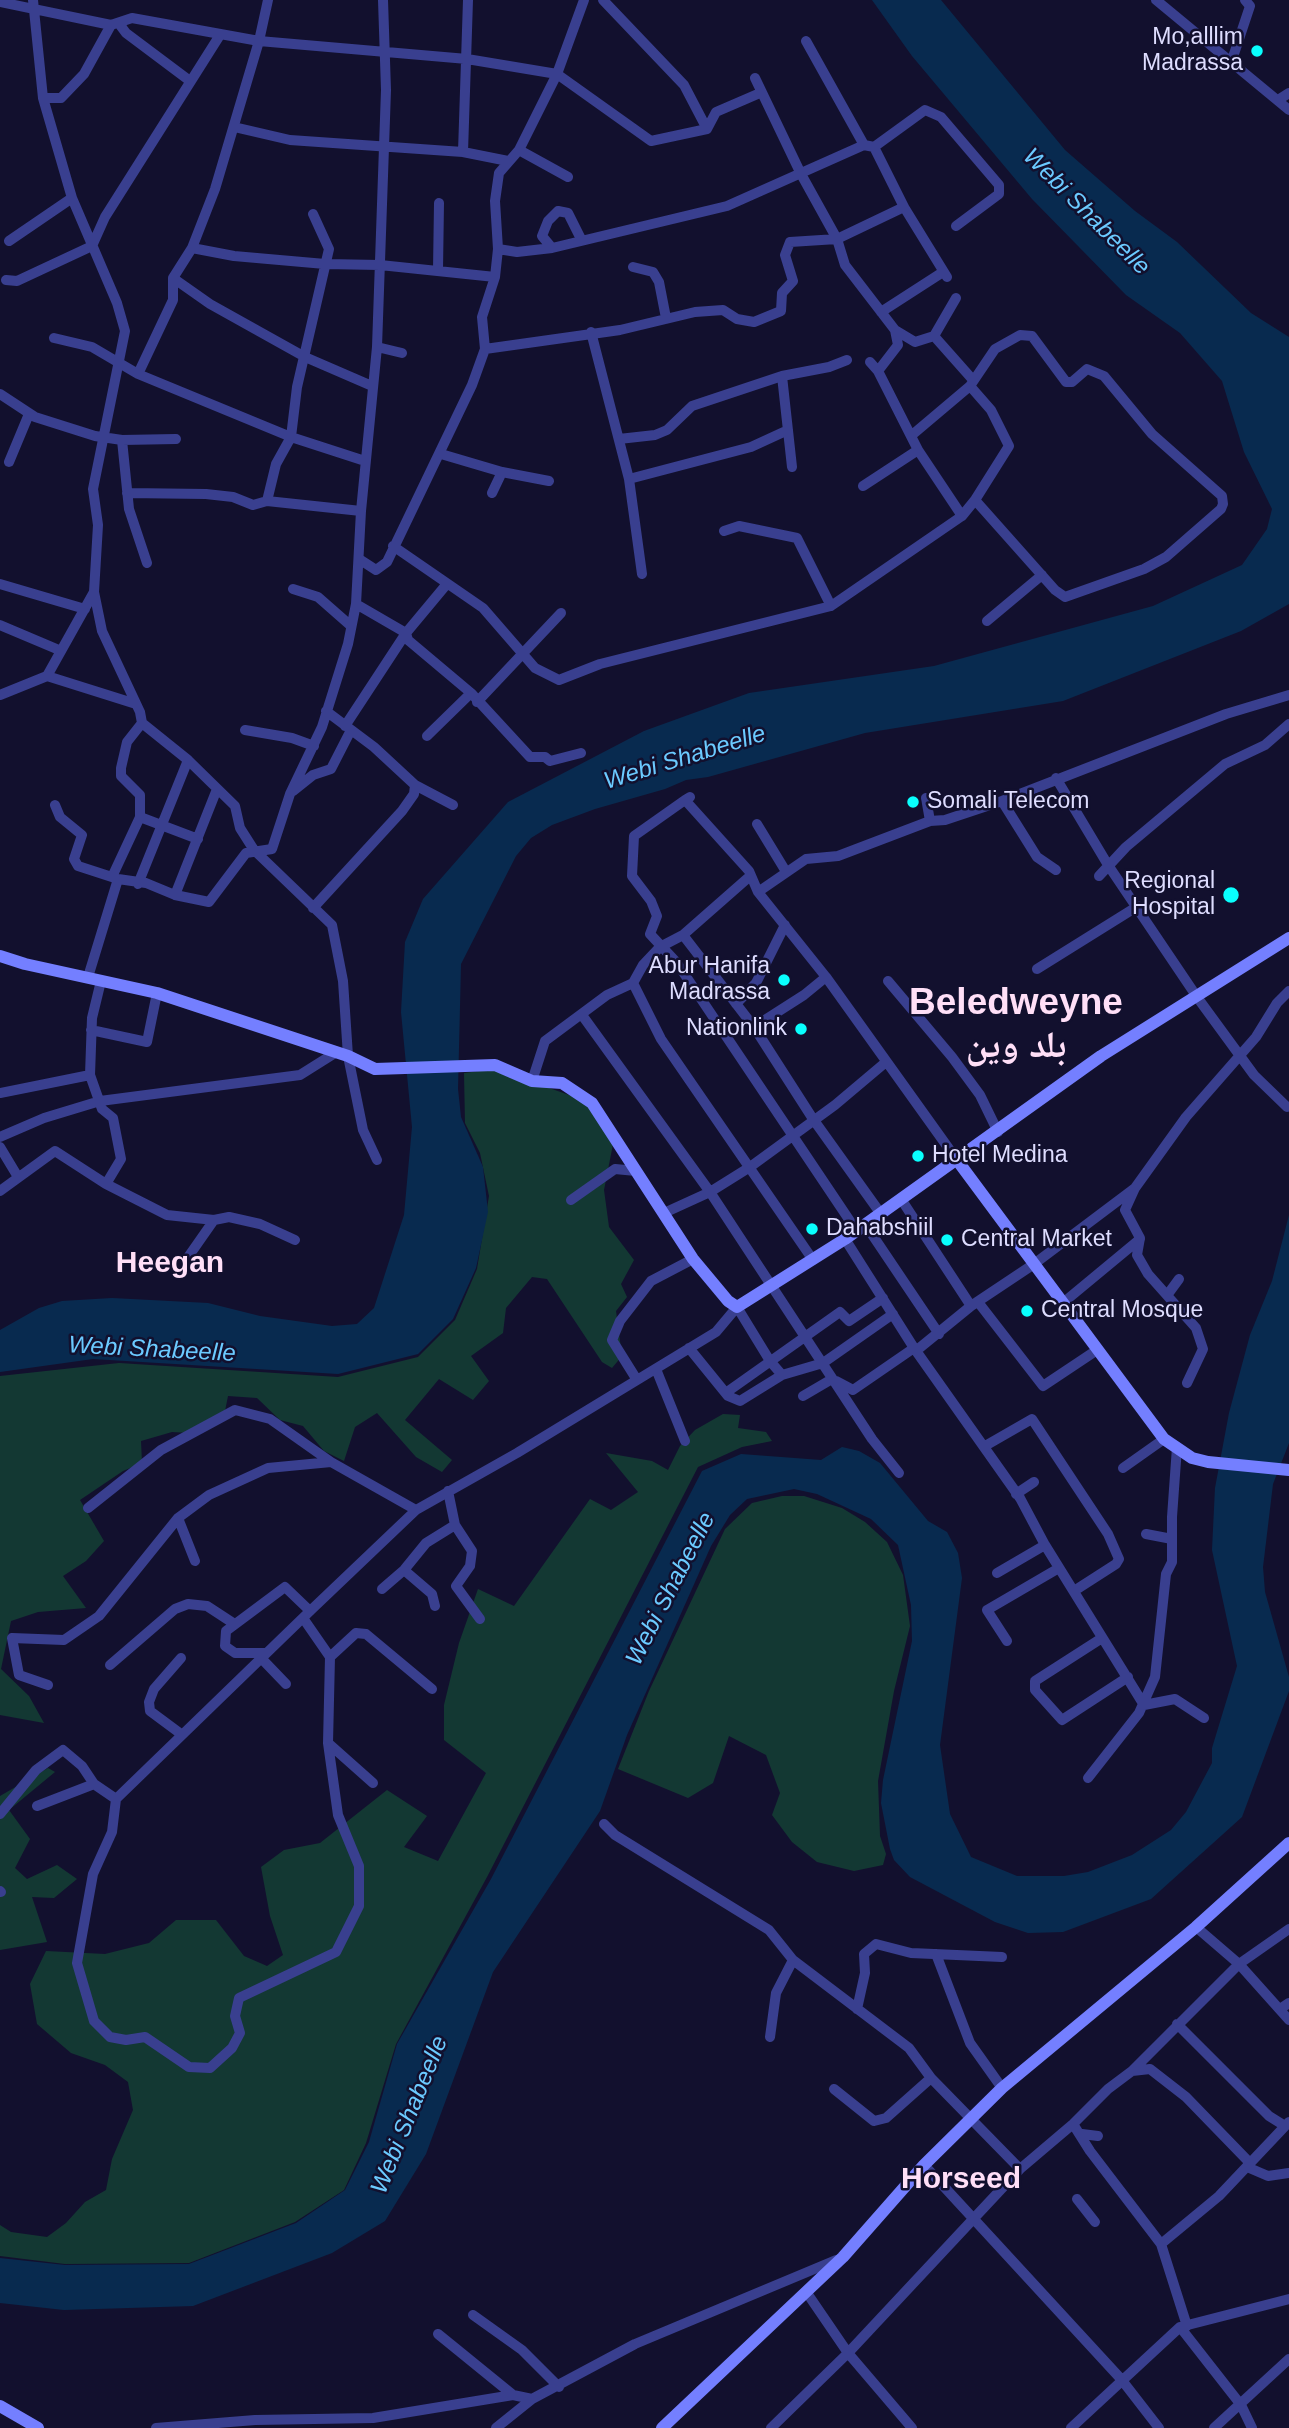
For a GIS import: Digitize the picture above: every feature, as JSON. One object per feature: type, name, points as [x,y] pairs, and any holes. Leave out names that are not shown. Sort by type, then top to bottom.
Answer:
[{"type":"main road","points":[[0,956],[157,993],[341,1054],[375,1069],[495,1065],[532,1081],[562,1083],[592,1103],[693,1259],[728,1301],[737,1307],[814,1261],[1101,1056],[1289,937]]},
{"type":"main road","points":[[957,1160],[1164,1439],[1192,1458],[1288,1470]]},
{"type":"main road","points":[[662,2428],[843,2258],[924,2165],[1003,2088],[1196,1927],[1289,1843]]},
{"type":"main road","points":[[0,2406],[38,2428]]},
{"type":"street","points":[[138,374],[173,300],[173,278],[192,248],[215,189],[259,41],[268,0]]},
{"type":"street","points":[[55,805],[60,817],[82,835],[74,859],[78,866],[209,902],[246,853],[272,849],[290,794],[314,746],[356,604],[365,461],[377,347],[384,147],[383,0]]},
{"type":"street","points":[[463,152],[468,0]]},
{"type":"street","points":[[359,559],[376,570],[387,562],[441,454],[485,349],[482,317],[495,277],[498,249],[495,201],[499,173],[519,150],[557,74],[584,0]]},
{"type":"street","points":[[603,0],[684,85],[707,129]]},
{"type":"street","points":[[1156,0],[1232,60],[1289,110]]},
{"type":"street","points":[[1232,60],[1250,6],[1245,0]]},
{"type":"street","points":[[0,2],[32,4],[111,24],[132,18],[259,41],[467,59],[557,74],[651,141],[707,129]]},
{"type":"street","points":[[32,4],[43,98],[72,198],[117,303],[125,331],[93,489],[98,525],[94,592],[102,631],[142,723],[188,760],[235,806],[240,828],[254,850],[332,925],[343,981],[341,1054],[363,1130],[377,1160]]},
{"type":"street","points":[[123,22],[120,25],[127,33],[190,81]]},
{"type":"street","points":[[43,98],[61,98],[84,74],[111,24]]},
{"type":"street","points":[[6,280],[17,281],[92,246],[105,217],[220,35]]},
{"type":"street","points":[[806,41],[945,274],[881,312]]},
{"type":"street","points":[[755,78],[800,174],[837,239],[845,265],[895,330],[915,342],[934,337],[956,298]]},
{"type":"street","points":[[707,129],[716,112],[760,93]]},
{"type":"street","points":[[1278,100],[1289,93]]},
{"type":"street","points":[[498,249],[516,252],[552,248],[727,206],[869,146],[925,110],[942,117],[999,185],[999,194],[956,226]]},
{"type":"street","points":[[234,127],[290,141],[463,152],[508,161]]},
{"type":"street","points":[[519,150],[568,177]]},
{"type":"street","points":[[9,242],[72,198]]},
{"type":"street","points":[[438,270],[439,203]]},
{"type":"street","points":[[485,349],[723,310],[737,319],[754,322],[781,311],[782,293],[793,281],[786,255],[790,242],[837,239],[904,207]]},
{"type":"street","points":[[552,248],[542,236],[548,221],[558,211],[568,213],[581,239]]},
{"type":"street","points":[[267,501],[276,464],[291,437],[305,357],[329,249],[313,214]]},
{"type":"street","points":[[192,248],[234,256],[325,264],[380,265],[495,277]]},
{"type":"street","points":[[633,267],[653,272],[659,282],[666,318]]},
{"type":"street","points":[[173,278],[210,304],[305,357],[372,386]]},
{"type":"street","points":[[878,371],[898,345],[895,330]]},
{"type":"street","points":[[591,332],[629,480],[642,574]]},
{"type":"street","points":[[912,435],[972,383],[995,349],[1014,337],[1032,336],[1066,382],[1072,382],[1087,369],[1104,376],[1152,434],[1222,496],[1221,509],[1166,557],[1144,569],[1065,597],[975,500]]},
{"type":"street","points":[[393,546],[483,608],[535,668],[559,680],[565,680],[600,664],[831,606],[962,516],[1009,446],[991,410],[934,337]]},
{"type":"street","points":[[54,338],[92,347],[117,365],[138,374],[291,437],[365,461]]},
{"type":"street","points":[[377,347],[402,353]]},
{"type":"street","points":[[619,439],[655,435],[667,430],[692,406],[782,376],[829,367],[847,360]]},
{"type":"street","points":[[870,362],[878,371],[918,450],[962,516]]},
{"type":"street","points":[[782,376],[792,467]]},
{"type":"street","points":[[0,394],[29,414],[50,423],[122,440],[176,439]]},
{"type":"street","points":[[9,462],[29,414]]},
{"type":"street","points":[[629,480],[751,447],[788,430]]},
{"type":"street","points":[[122,440],[127,493],[147,563]]},
{"type":"street","points":[[863,486],[918,450]]},
{"type":"street","points":[[441,454],[502,472],[548,481]]},
{"type":"street","points":[[492,493],[502,472]]},
{"type":"street","points":[[127,493],[206,494],[233,497],[253,505],[267,501],[361,511]]},
{"type":"street","points":[[724,531],[739,526],[797,538],[831,606]]},
{"type":"street","points":[[987,621],[1042,575]]},
{"type":"street","points":[[0,584],[85,609]]},
{"type":"street","points":[[290,794],[313,775],[331,769],[348,728],[406,634],[446,585]]},
{"type":"street","points":[[293,589],[318,597],[351,626]]},
{"type":"street","points":[[47,676],[59,650],[94,592]]},
{"type":"street","points":[[356,604],[406,634],[408,640],[471,693],[530,757],[545,757],[550,761],[581,753]]},
{"type":"street","points":[[477,702],[561,613]]},
{"type":"street","points":[[0,625],[59,650]]},
{"type":"street","points":[[0,695],[47,676],[136,704]]},
{"type":"street","points":[[427,736],[471,693]]},
{"type":"street","points":[[758,892],[785,870],[806,859],[838,856],[930,821],[945,820],[1002,801],[1226,714],[1289,695]]},
{"type":"street","points":[[326,711],[374,747],[415,785],[453,805]]},
{"type":"street","points":[[106,1184],[121,1159],[113,1118],[102,1109],[90,1075],[91,1030],[95,979],[115,878],[140,817],[140,795],[121,776],[121,768],[127,742],[142,723]]},
{"type":"street","points":[[1099,876],[1126,846],[1225,764],[1265,745],[1289,724]]},
{"type":"street","points":[[245,730],[292,738],[314,746]]},
{"type":"street","points":[[138,884],[188,760]]},
{"type":"street","points":[[1056,778],[1108,865],[1197,997],[1238,1055],[1287,1107]]},
{"type":"street","points":[[313,908],[402,811],[414,794],[415,785]]},
{"type":"street","points":[[176,895],[217,789]]},
{"type":"street","points":[[939,1334],[792,1135],[677,963],[650,934],[657,916],[651,901],[632,876],[631,848],[634,836],[688,798],[748,870],[758,892],[826,977],[957,1160]]},
{"type":"street","points":[[926,798],[930,821]]},
{"type":"street","points":[[1002,801],[1037,857],[1056,870]]},
{"type":"street","points":[[140,817],[198,839]]},
{"type":"street","points":[[757,824],[785,870]]},
{"type":"street","points":[[532,1081],[545,1041],[607,995],[633,983],[643,965],[660,947],[683,934],[749,877]]},
{"type":"street","points":[[1037,969],[1138,906]]},
{"type":"street","points":[[736,1004],[755,983],[785,925]]},
{"type":"street","points":[[683,934],[754,1027],[813,1119],[881,1214]]},
{"type":"street","points":[[754,1027],[804,995],[826,977]]},
{"type":"street","points":[[888,981],[952,1057],[980,1096],[998,1132]]},
{"type":"street","points":[[633,983],[661,1039],[814,1261]]},
{"type":"street","points":[[1187,1383],[1203,1349],[1196,1328],[1148,1274],[1137,1255],[1140,1238],[1125,1210],[1135,1188],[1186,1117],[1256,1037],[1277,1003],[1289,991]]},
{"type":"street","points":[[91,1030],[147,1042],[157,993]]},
{"type":"street","points":[[582,1015],[710,1192],[832,1379],[899,1474]]},
{"type":"street","points":[[0,1137],[44,1118],[100,1101],[300,1075],[341,1054]]},
{"type":"street","points":[[664,1213],[710,1192],[750,1167],[886,1062]]},
{"type":"street","points":[[0,1093],[90,1075]]},
{"type":"street","points":[[0,1147],[18,1177]]},
{"type":"street","points":[[0,1191],[55,1151],[106,1184],[167,1215],[245,1220],[295,1240]]},
{"type":"street","points":[[571,1200],[615,1169],[636,1171]]},
{"type":"street","points":[[832,1379],[853,1390],[939,1334],[974,1304],[1034,1264],[1135,1188]]},
{"type":"street","points":[[901,1199],[974,1304],[1043,1386],[1097,1350]]},
{"type":"street","points":[[186,1260],[215,1220]]},
{"type":"street","points":[[1064,1302],[1140,1238]]},
{"type":"street","points":[[845,1239],[916,1349],[1016,1494],[1144,1705]]},
{"type":"street","points":[[637,1380],[612,1340],[620,1321],[651,1281],[693,1259]]},
{"type":"street","points":[[1168,1294],[1179,1279]]},
{"type":"street","points":[[727,1392],[840,1312],[849,1321],[883,1298]]},
{"type":"street","points":[[286,1684],[264,1655],[235,1653],[225,1646],[226,1631],[233,1623],[285,1587],[306,1614],[330,1657],[328,1743],[338,1815],[359,1866],[359,1906],[336,1952],[239,1998],[235,2017],[240,2033],[232,2048],[210,2067],[189,2067],[145,2037],[125,2040],[110,2037],[94,2021],[77,1963],[93,1874],[112,1832],[116,1799],[181,1734],[264,1655],[306,1614],[416,1510],[716,1332],[737,1307],[770,1361],[782,1375]]},
{"type":"street","points":[[689,1348],[728,1396],[740,1401],[782,1375],[822,1363],[894,1314]]},
{"type":"street","points":[[656,1369],[685,1441]]},
{"type":"street","points":[[803,1396],[832,1379]]},
{"type":"street","points":[[88,1508],[161,1450],[235,1410],[270,1419],[331,1462],[416,1510]]},
{"type":"street","points":[[985,1446],[1032,1419],[1108,1534],[1119,1559],[1116,1564],[1074,1591]]},
{"type":"street","points":[[1123,1468],[1164,1439]]},
{"type":"street","points":[[1088,1777],[1144,1705],[1155,1677],[1166,1574],[1172,1562],[1177,1447]]},
{"type":"street","points":[[48,1685],[19,1675],[12,1638],[64,1640],[99,1616],[178,1518],[209,1494],[268,1468],[331,1462]]},
{"type":"street","points":[[1016,1494],[1034,1482]]},
{"type":"street","points":[[448,1491],[455,1525],[472,1550],[472,1559],[456,1586],[480,1619]]},
{"type":"street","points":[[178,1518],[195,1561]]},
{"type":"street","points":[[382,1588],[404,1570],[426,1543],[455,1525]]},
{"type":"street","points":[[1146,1534],[1172,1539]]},
{"type":"street","points":[[997,1573],[1045,1545]]},
{"type":"street","points":[[1006,1641],[987,1611],[1059,1568]]},
{"type":"street","points":[[404,1570],[432,1594],[435,1606]]},
{"type":"street","points":[[110,1665],[175,1609],[188,1604],[208,1606],[233,1623]]},
{"type":"street","points":[[330,1657],[356,1633],[366,1634],[432,1689]]},
{"type":"street","points":[[1102,1639],[1035,1681],[1035,1689],[1062,1720],[1128,1677]]},
{"type":"street","points":[[181,1658],[154,1689],[149,1702],[150,1711],[181,1734]]},
{"type":"street","points":[[1144,1705],[1175,1699],[1204,1718]]},
{"type":"street","points":[[328,1743],[373,1783]]},
{"type":"street","points":[[0,1814],[33,1773],[63,1750],[82,1766],[94,1784],[116,1799]]},
{"type":"street","points":[[37,1806],[94,1784]]},
{"type":"street","points":[[604,1824],[615,1835],[769,1930],[793,1960],[909,2048],[931,2078],[1020,2169]]},
{"type":"street","points":[[1196,1927],[1284,2006],[1289,2020]]},
{"type":"street","points":[[775,2427],[1020,2169],[1073,2124],[1108,2089],[1132,2071],[1239,1964],[1289,1929]]},
{"type":"street","points":[[857,2009],[865,1973],[864,1954],[876,1944],[911,1953],[1002,1957]]},
{"type":"street","points":[[936,1954],[971,2043],[1003,2088]]},
{"type":"street","points":[[770,2037],[776,1993],[793,1960]]},
{"type":"street","points":[[1161,2244],[1219,2196],[1287,2124],[1269,2116],[1177,2024]]},
{"type":"street","points":[[1132,2071],[1150,2069],[1186,2097],[1248,2164],[1268,2176],[1289,2173]]},
{"type":"street","points":[[834,2089],[874,2121],[886,2118],[931,2078]]},
{"type":"street","points":[[1073,2124],[1082,2134],[1090,2151],[1161,2244],[1183,2326],[1241,2405],[1252,2428]]},
{"type":"street","points":[[1082,2134],[1098,2136]]},
{"type":"street","points":[[924,2165],[976,2218],[1121,2379],[1159,2428]]},
{"type":"street","points":[[1077,2199],[1095,2222]]},
{"type":"street","points":[[502,2426],[532,2399],[559,2387],[635,2344],[843,2258]]},
{"type":"street","points":[[807,2293],[848,2353],[912,2428]]},
{"type":"street","points":[[1071,2428],[1121,2379],[1183,2326],[1289,2299]]},
{"type":"street","points":[[473,2315],[522,2350],[559,2387]]},
{"type":"street","points":[[438,2334],[513,2395]]},
{"type":"street","points":[[1214,2428],[1289,2359]]},
{"type":"street","points":[[156,2428],[373,2418],[513,2395],[532,2399]]},
{"type":"green space","points":[[495,1069],[589,1102],[614,1139],[604,1190],[609,1227],[634,1260],[621,1284],[627,1297],[616,1311],[622,1356],[612,1368],[602,1362],[547,1279],[532,1277],[506,1308],[503,1333],[471,1356],[489,1381],[473,1400],[439,1379],[405,1420],[452,1460],[442,1472],[416,1457],[377,1413],[355,1427],[344,1461],[324,1451],[303,1426],[280,1420],[257,1398],[228,1396],[225,1411],[190,1433],[172,1432],[141,1441],[142,1463],[123,1471],[80,1500],[104,1541],[86,1561],[63,1576],[86,1608],[38,1612],[11,1621],[1,1669],[29,1696],[44,1723],[0,1715],[0,1376],[119,1363],[338,1377],[418,1357],[455,1320],[477,1269],[489,1196],[480,1153],[465,1123],[464,1073]]},
{"type":"green space","points":[[723,1414],[740,1415],[738,1428],[766,1432],[772,1441],[742,1447],[698,1467],[487,1877],[396,2044],[366,2143],[344,2190],[295,2222],[189,2263],[65,2264],[0,2256],[0,2225],[11,2232],[47,2237],[66,2223],[85,2202],[106,2190],[112,2159],[133,2110],[128,2082],[105,2065],[71,2053],[37,2024],[30,1984],[46,1951],[105,1954],[149,1943],[176,1920],[216,1920],[244,1956],[267,1966],[283,1955],[270,1916],[261,1867],[284,1850],[320,1843],[387,1790],[427,1816],[404,1847],[438,1861],[486,1773],[444,1740],[444,1705],[459,1643],[478,1589],[514,1606],[590,1499],[611,1510],[638,1492],[606,1453],[652,1461],[668,1470],[680,1446],[695,1430]]},
{"type":"green space","points":[[782,1496],[804,1496],[842,1508],[865,1522],[887,1542],[903,1575],[910,1626],[894,1691],[878,1781],[880,1836],[886,1854],[883,1865],[854,1871],[817,1862],[792,1842],[772,1815],[780,1793],[766,1755],[729,1736],[713,1783],[688,1798],[618,1769],[649,1691],[725,1529],[752,1503]]},
{"type":"green space","points":[[48,1768],[55,1772],[9,1810],[30,1839],[15,1868],[27,1879],[57,1865],[77,1879],[54,1898],[32,1897],[47,1942],[0,1950],[0,1796]]},
{"type":"water","name":"Webi Shabeelle","points":[[872,0],[941,0],[1065,150],[1135,211],[1177,242],[1251,313],[1289,337],[1289,604],[1241,631],[1063,701],[865,733],[708,777],[686,780],[552,825],[531,838],[516,856],[461,964],[458,1089],[461,1117],[483,1167],[488,1212],[476,1268],[453,1319],[418,1354],[338,1374],[93,1359],[0,1372],[0,1330],[39,1308],[62,1301],[112,1298],[208,1303],[260,1316],[332,1326],[357,1324],[374,1308],[404,1215],[412,1127],[401,1012],[405,942],[423,899],[508,802],[644,731],[749,693],[934,666],[1153,606],[1242,565],[1267,529],[1272,509],[1244,452],[1222,381],[1180,333],[1126,295],[1032,199],[912,56]]},
{"type":"water","name":"Webi Shabeelle","points":[[1289,1215],[1289,1443],[1273,1484],[1263,1567],[1265,1592],[1289,1677],[1289,1691],[1242,1817],[1151,1899],[1063,1932],[1028,1933],[995,1922],[910,1877],[894,1860],[881,1803],[883,1780],[912,1641],[911,1605],[898,1545],[871,1519],[817,1494],[794,1489],[747,1499],[730,1515],[711,1546],[627,1735],[600,1811],[493,1972],[426,2154],[385,2221],[332,2253],[193,2306],[64,2310],[0,2303],[0,2258],[65,2265],[189,2264],[296,2223],[345,2190],[369,2142],[397,2044],[491,1879],[702,1471],[741,1454],[821,1460],[842,1447],[859,1451],[880,1463],[928,1521],[947,1532],[958,1553],[962,1578],[940,1745],[950,1814],[971,1857],[1017,1876],[1064,1876],[1088,1872],[1132,1855],[1171,1830],[1186,1812],[1212,1763],[1212,1748],[1237,1666],[1212,1550],[1215,1488],[1229,1413],[1250,1335],[1272,1281]]},
{"type":"place","name":"Mo,alllim Madrassa","points":[[1257,51]]},
{"type":"place","name":"Somali Telecom","points":[[913,802]]},
{"type":"place","name":"Regional Hospital","points":[[1231,895]]},
{"type":"place","name":"Abur Hanifa Madrassa","points":[[784,980]]},
{"type":"place","name":"Nationlink","points":[[801,1029]]},
{"type":"place","name":"Hotel Medina","points":[[918,1156]]},
{"type":"place","name":"Dahabshiil","points":[[812,1229]]},
{"type":"place","name":"Central Market","points":[[947,1240]]},
{"type":"place","name":"Central Mosque","points":[[1027,1311]]},
{"type":"district","name":"Beledweyne بلد وين","points":[[1016,1026]]},
{"type":"district","name":"Heegan","points":[[170,1264]]},
{"type":"district","name":"Horseed","points":[[961,2180]]}]
